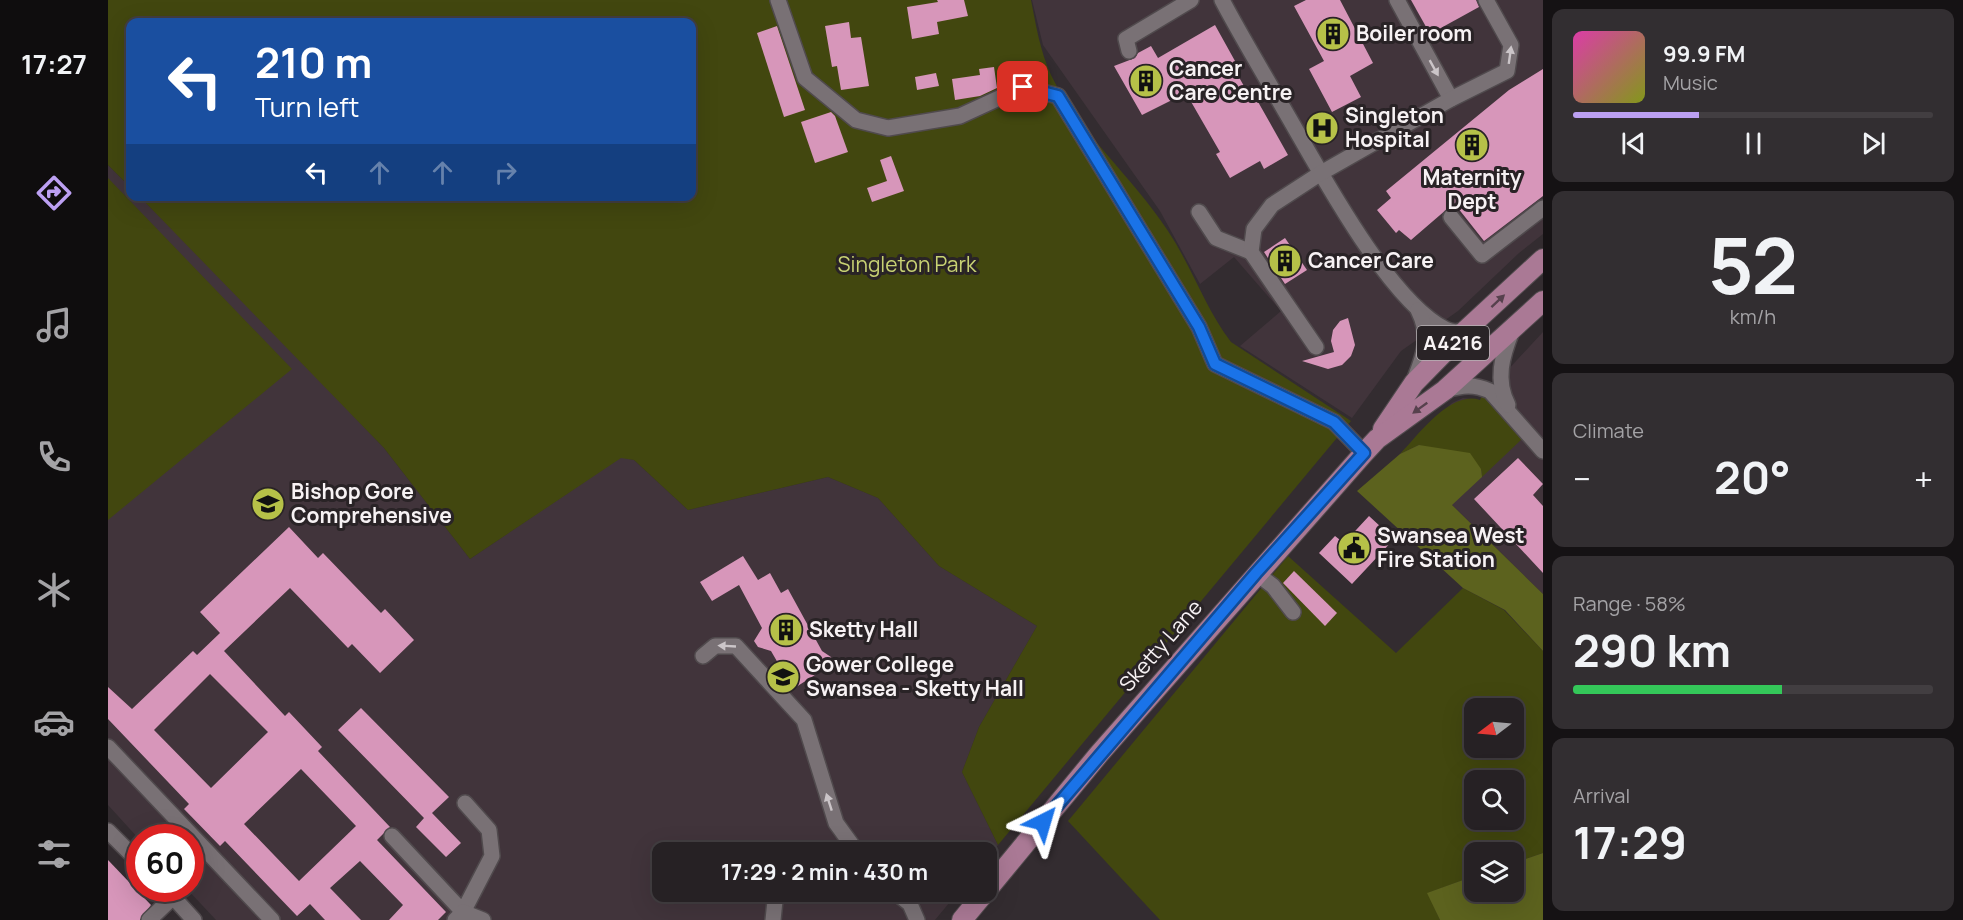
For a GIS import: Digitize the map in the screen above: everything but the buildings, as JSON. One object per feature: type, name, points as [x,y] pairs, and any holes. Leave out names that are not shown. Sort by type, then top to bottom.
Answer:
[{"type":"main road","name":"Sketty Lane","points":[[997,878],[1256,573],[1370,446],[1414,383],[1467,329],[1543,259]]},
{"type":"main road","name":"Sketty Lane","points":[[1370,446],[1445,390],[1543,301]]},
{"type":"main road","name":"Sketty Lane","points":[[962,920],[977,902]]},
{"type":"street","points":[[778,0],[806,78],[856,120],[888,128],[960,116],[1023,87],[1058,96],[1199,327],[1215,364],[1334,422],[1370,446]]},
{"type":"street","points":[[1129,51],[1126,39],[1191,0]]},
{"type":"street","points":[[1222,0],[1321,173],[1373,254],[1416,307],[1424,323],[1427,345],[1414,383]]},
{"type":"street","points":[[1396,0],[1451,99]]},
{"type":"street","points":[[1251,252],[1254,229],[1272,205],[1321,173],[1451,99],[1508,71],[1511,45],[1486,0]]},
{"type":"street","points":[[1451,217],[1482,255],[1543,208]]},
{"type":"street","points":[[1199,212],[1216,238],[1251,252],[1316,347]]},
{"type":"street","points":[[1416,307],[1446,330],[1453,332],[1467,329]]},
{"type":"street","points":[[1512,413],[1502,395],[1500,380],[1504,350],[1513,328]]},
{"type":"street","points":[[1445,390],[1465,385],[1479,386],[1490,391],[1512,413],[1543,451]]},
{"type":"street","points":[[1256,573],[1273,586],[1293,612]]},
{"type":"street","points":[[703,656],[715,646],[736,646],[804,720],[836,823],[850,842]]},
{"type":"street","points":[[108,747],[272,920]]},
{"type":"street","points":[[459,916],[492,856],[489,830],[465,803]]},
{"type":"street","points":[[108,831],[126,849]]},
{"type":"street","points":[[392,836],[459,916],[483,920]]},
{"type":"street","points":[[149,920],[162,902]]},
{"type":"street","points":[[177,902],[194,920]]},
{"type":"street","points":[[773,920],[775,902]]},
{"type":"street","points":[[908,902],[917,920]]},
{"type":"shaded area","name":"Singleton Hospital","points":[[1032,0],[1543,0],[1543,234],[1519,253],[1458,311],[1401,351],[1352,418],[1240,346],[1281,311],[1234,257],[1200,284],[1160,211],[1043,45]]},
{"type":"shaded area","name":"Bishop Gore Comprehensive","points":[[108,165],[126,183],[126,201],[144,201],[206,261],[384,448],[470,559],[621,457],[634,460],[688,510],[828,477],[878,498],[939,566],[1037,626],[979,727],[962,772],[997,842],[652,842],[652,902],[950,902],[935,920],[216,920],[199,902],[204,902],[204,824],[126,825],[108,805]]},
{"type":"shaded area","points":[[1543,332],[1543,594],[1400,454],[1452,403],[1463,398],[1480,400]]},
{"type":"green space","name":"Singleton Park","points":[[108,0],[1031,0],[1044,57],[1063,96],[1091,136],[1139,192],[1168,231],[1231,342],[1351,421],[998,845],[962,772],[979,727],[1037,626],[939,566],[878,498],[828,477],[688,510],[634,460],[621,458],[470,559],[384,448],[144,201],[696,201],[696,18],[126,18],[126,183],[108,165]]},
{"type":"green space","points":[[108,178],[126,197],[126,201],[130,201],[292,369],[108,520]]},
{"type":"green space","points":[[1482,395],[1497,407],[1522,439],[1482,477],[1481,469],[1419,445],[1400,454],[1426,425],[1447,407],[1458,401],[1480,400]]},
{"type":"green space","points":[[1419,445],[1470,453],[1481,469],[1482,477],[1452,505],[1543,594],[1543,651],[1505,610],[1463,588],[1357,491],[1400,454]]},
{"type":"green space","points":[[1288,556],[1396,653],[1463,588],[1504,610],[1543,651],[1543,853],[1524,860],[1524,842],[1464,842],[1464,880],[1428,893],[1440,920],[1160,920],[1068,821]]},
{"type":"green space","points":[[1543,853],[1543,920],[1440,920],[1427,893],[1464,880],[1464,902],[1524,902],[1524,860]]},
{"type":"place","name":"Boiler room","points":[[1333,34]]},
{"type":"place","name":"Cancer Care Centre","points":[[1146,81]]},
{"type":"place","name":"Singleton Hospital","points":[[1322,128]]},
{"type":"place","name":"Maternity Dept","points":[[1472,145]]},
{"type":"place","name":"Cancer Care","points":[[1285,261]]},
{"type":"place","name":"Bishop Gore Comprehensive","points":[[268,504]]},
{"type":"place","name":"Swansea West Fire Station","points":[[1354,548]]},
{"type":"place","name":"Sketty Hall","points":[[786,630]]},
{"type":"place","name":"Gower College Swansea - Sketty Hall","points":[[783,677]]},
{"type":"route","points":[[1023,87],[1058,96],[1199,327],[1215,364],[1334,422],[1364,453],[1256,573],[1043,822]]}]
